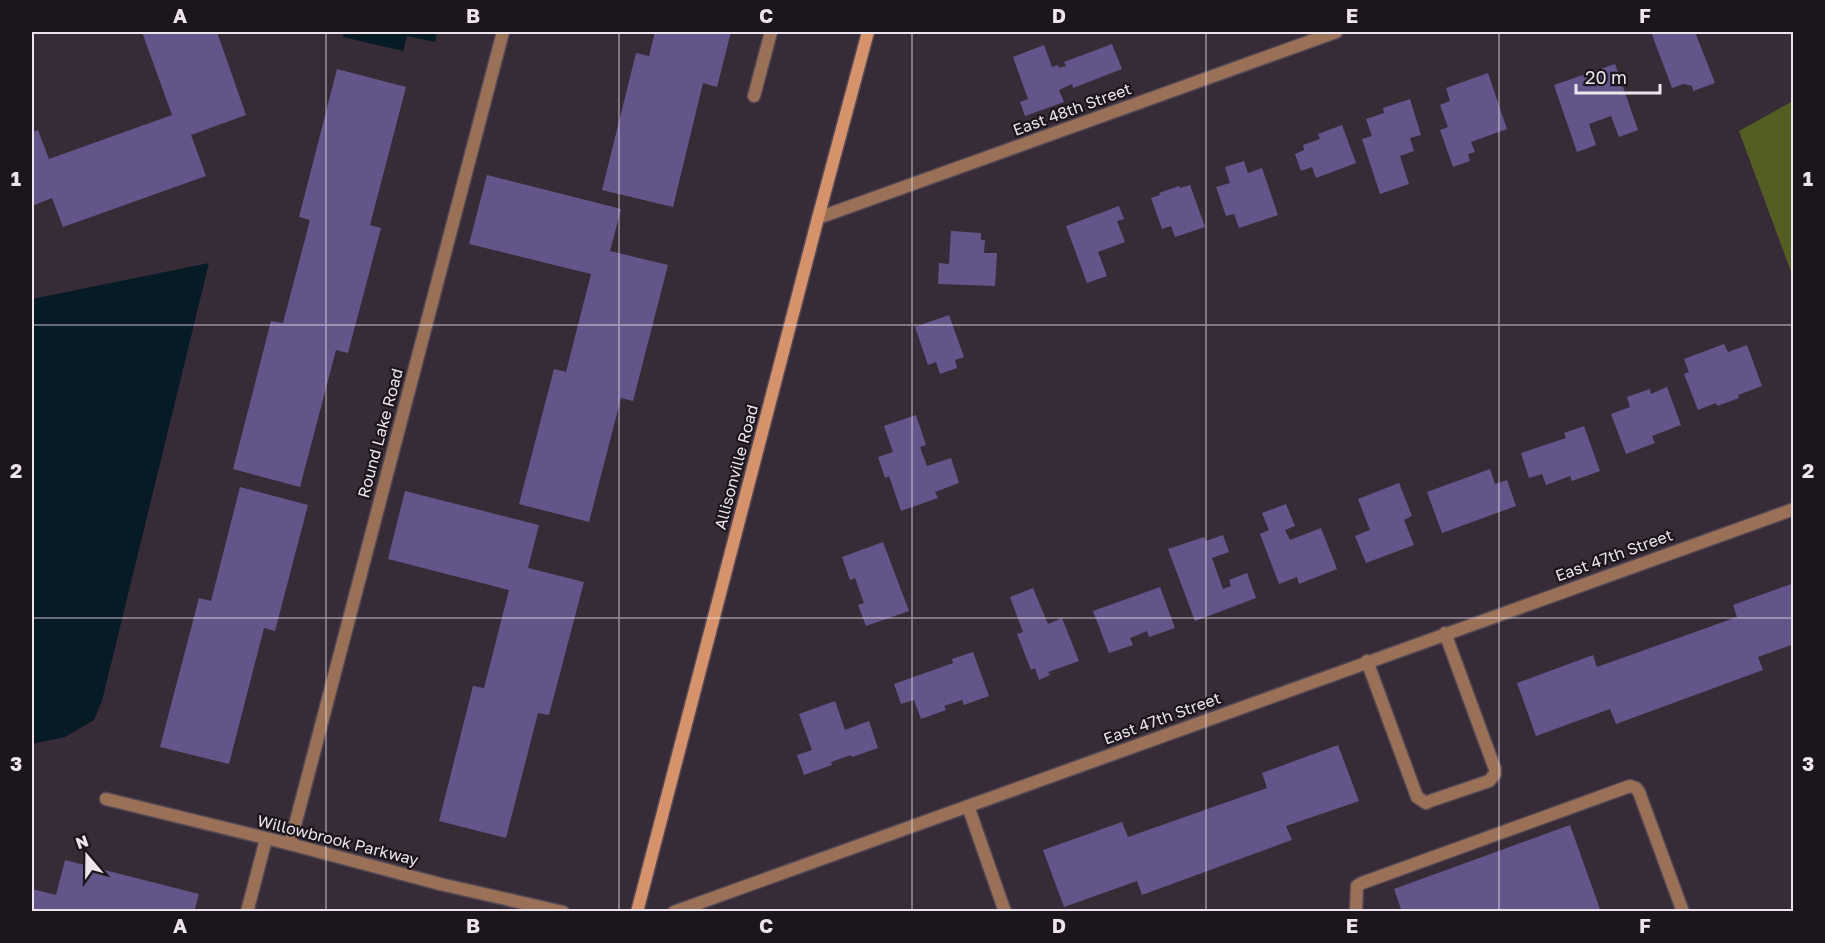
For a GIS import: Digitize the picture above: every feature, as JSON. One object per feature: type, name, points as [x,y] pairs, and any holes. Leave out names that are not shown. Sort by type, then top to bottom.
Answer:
[{"type":"main road","name":"Allisonville Road","points":[[637,912],[868,32]]},
{"type":"street","name":"Round Lake Road","points":[[290,844],[503,32]]},
{"type":"street","points":[[754,96],[771,32]]},
{"type":"street","name":"East 48th Street","points":[[818,218],[1336,32]]},
{"type":"street","name":"East 47th Street","points":[[674,912],[1794,509]]},
{"type":"street","points":[[1367,661],[1417,797],[1426,803],[1489,781],[1495,774],[1495,769],[1445,633]]},
{"type":"street","points":[[1356,910],[1358,886],[1362,883],[1630,786],[1639,792],[1683,912]]},
{"type":"street","name":"Willowbrook Parkway","points":[[106,799],[440,884],[563,912]]},
{"type":"street","points":[[968,806],[1005,912]]},
{"type":"street","points":[[247,912],[266,839]]},
{"type":"green space","points":[[1793,101],[1793,277],[1739,131]]},
{"type":"water","points":[[344,32],[437,32],[435,42],[407,36],[403,51],[343,37]]},
{"type":"water","points":[[209,263],[102,701],[94,720],[65,737],[32,744],[32,299]]},
{"type":"building","points":[[142,32],[217,32],[246,115],[191,135],[206,176],[63,227],[52,198],[32,206],[32,132],[38,130],[49,159],[172,115]]},
{"type":"building","points":[[655,32],[731,32],[717,87],[703,83],[673,207],[602,190],[636,53],[649,56]]},
{"type":"building","points":[[1651,32],[1695,32],[1715,83],[1693,91],[1692,86],[1684,84],[1672,88]]},
{"type":"building","points":[[1112,44],[1122,69],[1073,88],[1072,84],[1059,90],[1064,102],[1025,116],[1020,102],[1028,99],[1013,57],[1044,45],[1052,67],[1058,65],[1059,68],[1066,66],[1064,62]]},
{"type":"building","points":[[1615,64],[1638,130],[1619,137],[1611,116],[1589,124],[1596,145],[1577,152],[1554,85]]},
{"type":"building","points":[[337,69],[406,87],[370,225],[381,228],[348,353],[336,350],[300,487],[233,469],[271,321],[283,323],[310,220],[299,217]]},
{"type":"building","points":[[1488,73],[1507,129],[1471,142],[1475,152],[1468,154],[1470,161],[1453,167],[1440,130],[1448,127],[1440,105],[1450,101],[1446,88]]},
{"type":"building","points":[[1410,99],[1421,135],[1410,138],[1414,151],[1400,156],[1409,184],[1380,194],[1362,139],[1372,136],[1366,119],[1384,113],[1383,108]]},
{"type":"building","points":[[1342,125],[1356,163],[1316,178],[1312,167],[1301,171],[1295,154],[1304,150],[1303,145],[1320,139],[1318,134]]},
{"type":"building","points":[[1244,161],[1248,173],[1262,168],[1278,215],[1239,228],[1234,214],[1226,216],[1216,187],[1230,183],[1225,167]]},
{"type":"building","points":[[487,175],[621,209],[610,251],[668,265],[633,401],[621,398],[589,522],[519,504],[554,369],[566,372],[591,274],[469,244]]},
{"type":"building","points":[[1190,185],[1205,227],[1175,237],[1171,226],[1162,229],[1151,198],[1179,186],[1180,188]]},
{"type":"building","points":[[1119,206],[1124,219],[1117,221],[1125,242],[1098,252],[1107,276],[1087,283],[1066,226]]},
{"type":"building","points":[[951,231],[981,233],[981,240],[985,240],[984,253],[997,253],[995,286],[938,284],[939,263],[949,264]]},
{"type":"building","points":[[949,315],[964,357],[955,360],[957,368],[940,374],[936,362],[928,365],[915,327]]},
{"type":"building","points":[[1724,344],[1728,352],[1747,345],[1762,386],[1738,395],[1739,398],[1698,410],[1684,374],[1689,372],[1684,359]]},
{"type":"building","points":[[1667,387],[1681,425],[1652,436],[1655,443],[1626,454],[1611,414],[1630,407],[1627,397],[1650,389],[1651,394]]},
{"type":"building","points":[[916,415],[926,445],[920,447],[927,466],[951,458],[959,483],[935,492],[938,498],[901,511],[889,476],[885,478],[878,457],[893,452],[884,426]]},
{"type":"building","points":[[1584,426],[1600,471],[1572,481],[1570,476],[1546,485],[1542,474],[1529,478],[1521,453],[1566,438],[1564,433]]},
{"type":"building","points":[[1490,469],[1495,484],[1507,480],[1516,506],[1442,533],[1427,492]]},
{"type":"building","points":[[1399,483],[1412,516],[1404,520],[1414,545],[1366,563],[1355,536],[1370,530],[1358,499]]},
{"type":"building","points":[[240,487],[308,505],[275,631],[264,628],[229,764],[160,747],[199,598],[211,601]]},
{"type":"building","points":[[405,491],[539,525],[528,568],[584,582],[549,715],[538,713],[506,838],[439,821],[473,686],[484,688],[509,590],[388,559]]},
{"type":"building","points":[[1286,504],[1295,526],[1285,530],[1290,540],[1321,528],[1337,569],[1299,584],[1297,577],[1279,584],[1260,534],[1269,530],[1262,513]]},
{"type":"building","points":[[1223,535],[1229,552],[1212,558],[1223,589],[1231,586],[1229,580],[1247,573],[1256,598],[1195,621],[1168,549],[1204,537],[1206,541]]},
{"type":"building","points":[[883,542],[909,611],[866,626],[858,605],[864,603],[855,578],[850,580],[842,557]]},
{"type":"building","points":[[1794,583],[1794,644],[1758,657],[1763,670],[1616,724],[1610,709],[1536,736],[1517,683],[1593,655],[1597,667],[1737,617],[1733,605]]},
{"type":"building","points":[[1160,587],[1175,628],[1149,637],[1147,631],[1130,638],[1133,645],[1109,653],[1093,611]]},
{"type":"building","points":[[1033,588],[1048,624],[1062,618],[1079,661],[1048,672],[1050,675],[1039,680],[1035,668],[1031,670],[1017,634],[1023,632],[1010,597]]},
{"type":"building","points":[[973,652],[989,696],[964,705],[962,700],[944,706],[946,710],[921,719],[914,700],[901,704],[894,684],[953,663],[952,659]]},
{"type":"building","points":[[835,701],[845,730],[869,721],[878,748],[831,762],[832,765],[804,775],[797,755],[812,750],[799,714]]},
{"type":"building","points":[[1338,745],[1359,801],[1286,826],[1292,840],[1142,895],[1137,881],[1064,907],[1043,850],[1122,822],[1128,837],[1267,788],[1262,773]]},
{"type":"building","points":[[1570,825],[1601,912],[1402,912],[1394,889]]},
{"type":"building","points":[[65,860],[199,894],[194,912],[32,912],[32,889],[56,895]]}]
